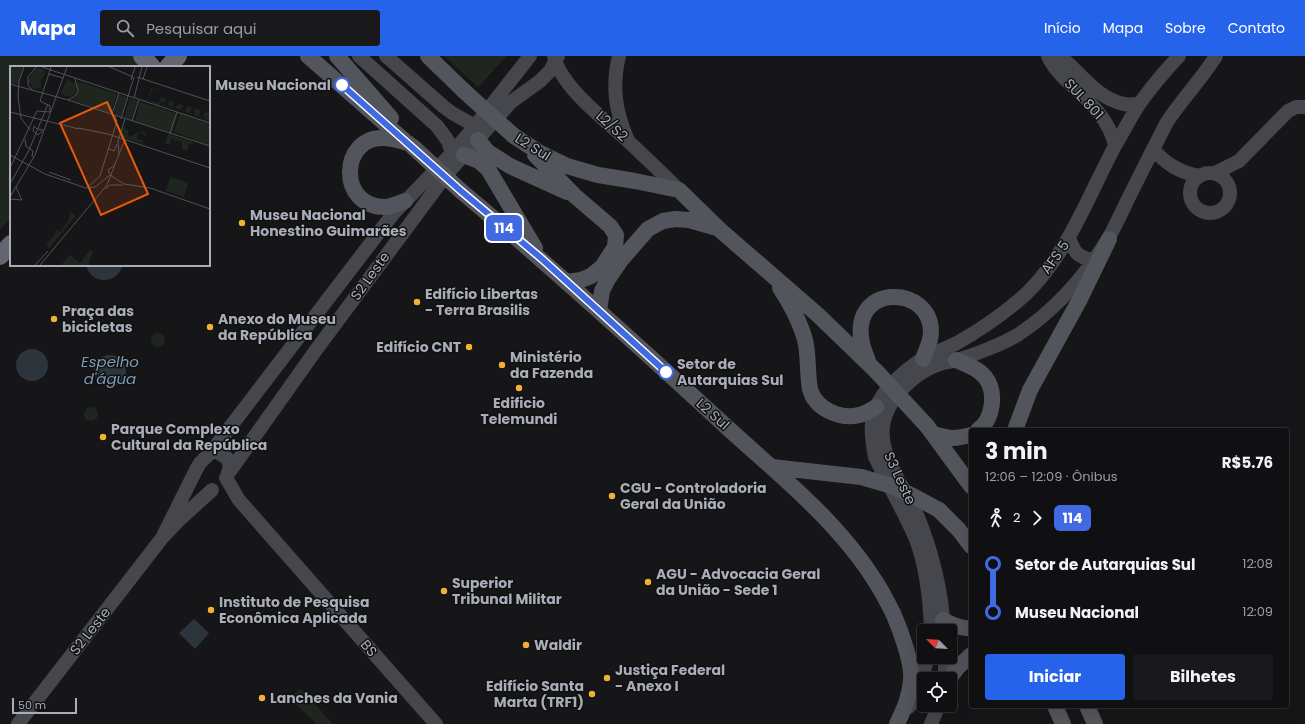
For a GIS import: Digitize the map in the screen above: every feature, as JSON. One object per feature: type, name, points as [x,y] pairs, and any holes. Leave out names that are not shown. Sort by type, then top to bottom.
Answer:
[{"type":"highway","points":[[142,56],[151,66]]},
{"type":"highway","points":[[0,256],[10,245]]},
{"type":"main road","name":"L2 Sul","points":[[308,56],[599,310],[772,467],[838,531],[857,554],[875,580],[893,613],[908,658],[912,677],[906,705],[897,724]]},
{"type":"main road","points":[[337,56],[378,102],[410,145]]},
{"type":"main road","points":[[359,56],[437,126],[458,154],[479,161],[488,169],[542,259]]},
{"type":"main road","points":[[386,56],[444,107],[477,133],[488,152],[510,166],[575,196]]},
{"type":"main road","points":[[417,56],[446,74]]},
{"type":"main road","name":"L2 Sul","points":[[428,56],[464,91],[517,138],[540,153],[567,166],[598,175],[679,190]]},
{"type":"main road","name":"S2 Leste","points":[[477,133],[530,56]]},
{"type":"main road","points":[[619,56],[615,72],[616,100],[620,122],[629,142]]},
{"type":"main road","name":"SUL 801","points":[[1048,56],[1055,68],[1078,82],[1097,91],[1110,100],[1125,104],[1140,103]]},
{"type":"main road","name":"SUL 801","points":[[1060,56],[1112,132],[1115,145]]},
{"type":"main road","name":"AFS 5","points":[[876,407],[897,378],[923,359],[955,344],[988,324],[1008,310],[1027,292],[1050,265],[1069,238],[1115,145],[1140,103],[1178,56]]},
{"type":"main road","points":[[1016,428],[1030,390],[1079,301],[1167,122],[1206,63],[1216,56]]},
{"type":"main road","name":"S2 Leste","points":[[211,452],[386,223],[405,201],[458,154],[477,133],[511,102],[540,81],[550,71],[556,58]]},
{"type":"main road","name":"L2/S2","points":[[556,58],[559,71],[572,88],[679,190]]},
{"type":"main road","points":[[518,72],[521,80],[532,86]]},
{"type":"main road","points":[[1215,173],[1239,161],[1288,111],[1296,107],[1305,107]]},
{"type":"main road","points":[[405,201],[386,208],[374,206],[364,202],[355,192],[350,181],[350,163],[357,150],[370,140],[383,138],[410,145]]},
{"type":"main road","points":[[517,138],[575,196],[610,226],[616,235],[617,241],[615,247],[602,267],[591,276],[581,280],[567,282]]},
{"type":"main road","points":[[1153,149],[1162,159],[1195,181]]},
{"type":"main road","name":"S2 Leste","points":[[18,724],[162,538],[179,520],[221,482],[436,187],[458,154]]},
{"type":"main road","points":[[1230,189],[1224,177],[1215,173],[1206,172],[1195,181],[1190,190],[1190,197],[1197,209],[1203,212],[1217,212],[1226,206],[1229,201],[1230,189],[1239,161]]},
{"type":"main road","points":[[1145,166],[1161,167],[1177,175],[1195,181]]},
{"type":"main road","points":[[679,190],[720,230],[818,315],[873,368],[930,430],[969,483]]},
{"type":"main road","points":[[599,310],[602,291],[608,279],[621,260],[648,229],[663,221],[675,219],[689,220],[720,230]]},
{"type":"main road","points":[[1069,238],[1072,248],[1080,257],[1093,260]]},
{"type":"main road","points":[[956,360],[1018,335],[1040,319],[1070,290],[1109,238]]},
{"type":"main road","points":[[771,273],[792,306],[802,329],[807,346],[811,391],[817,402],[831,412],[846,416],[860,415],[876,407]]},
{"type":"main road","points":[[340,284],[342,296],[353,300]]},
{"type":"main road","points":[[873,368],[862,344],[860,328],[866,310],[872,304],[887,296],[898,296],[908,300],[918,306],[926,315],[930,323],[931,333],[923,359]]},
{"type":"main road","points":[[956,360],[978,370],[986,378],[990,386],[992,399],[991,413],[984,426],[981,428]]},
{"type":"main road","name":"S3 Leste","points":[[944,624],[937,577],[918,516],[886,454],[883,439],[883,426],[889,407],[902,388],[923,371],[940,364],[956,360]]},
{"type":"main road","name":"S3 Leste","points":[[876,407],[872,430],[872,443],[875,457],[915,538],[924,569],[930,599],[931,624]]},
{"type":"main road","points":[[930,430],[946,438],[957,439],[969,436]]},
{"type":"main road","points":[[211,452],[217,452],[227,458],[230,466],[221,482],[204,491],[195,485],[193,478],[200,463],[211,452]]},
{"type":"main road","points":[[772,467],[861,478],[892,486],[939,510],[959,530],[969,543]]},
{"type":"main road","name":"S2 Leste","points":[[162,538],[193,478]]},
{"type":"main road","name":"BS","points":[[221,482],[239,500],[436,724]]},
{"type":"main road","points":[[957,627],[969,628]]},
{"type":"main road","points":[[954,672],[969,657]]},
{"type":"main road","points":[[897,724],[908,709],[919,688],[926,664]]},
{"type":"main road","points":[[1056,708],[1063,724]]},
{"type":"main road","points":[[1088,708],[1095,724]]},
{"type":"main road","points":[[931,724],[936,712]]},
{"type":"shaded area","points":[[0,56],[135,56],[143,66],[10,66],[10,219],[0,230]]},
{"type":"shaded area","points":[[444,56],[507,56],[478,87]]},
{"type":"shaded area","points":[[155,333],[161,333],[165,337],[165,343],[161,347],[155,347],[151,343],[151,337]]},
{"type":"shaded area","points":[[88,407],[94,407],[98,411],[98,417],[94,421],[88,421],[84,417],[84,411]]},
{"type":"shaded area","points":[[299,689],[302,690],[333,724],[317,724],[290,699]]},
{"type":"water","points":[[86,266],[123,266],[120,272],[110,279],[98,279],[89,272]]},
{"type":"water","name":"Espelho d'água","points":[[29,349],[35,349],[45,356],[48,365],[47,371],[41,378],[35,381],[29,381],[19,374],[16,368],[16,362],[23,352]]},
{"type":"water","name":"Espelho d'água","points":[[107,355],[113,355],[123,362],[126,371],[125,377],[119,384],[113,387],[107,387],[97,380],[94,374],[94,368],[101,358]]},
{"type":"water","points":[[194,619],[209,633],[195,649],[179,633]]},
{"type":"bus line","name":"114","points":[[342,85],[461,191],[542,259],[666,372]]},
{"type":"place","name":"Museu Nacional","points":[[342,85]]},
{"type":"place","name":"Museu Nacional Honestino Guimarães","points":[[242,223]]},
{"type":"place","name":"Edifício Libertas - Terra Brasilis","points":[[417,302]]},
{"type":"place","name":"Praça das bicicletas","points":[[54,319]]},
{"type":"place","name":"Anexo do Museu da República","points":[[210,327]]},
{"type":"place","name":"Edifício CNT","points":[[469,347]]},
{"type":"place","name":"Ministério da Fazenda","points":[[502,365]]},
{"type":"place","name":"Setor de Autarquias Sul","points":[[666,372]]},
{"type":"place","name":"Edificio Telemundi","points":[[519,388]]},
{"type":"place","name":"Parque Complexo Cultural da República","points":[[103,437]]},
{"type":"place","name":"CGU - Controladoria Geral da União","points":[[612,496]]},
{"type":"place","name":"AGU - Advocacia Geral da União - Sede 1","points":[[648,582]]},
{"type":"place","name":"Superior Tribunal Militar","points":[[444,591]]},
{"type":"place","name":"Instituto de Pesquisa Econômica Aplicada","points":[[211,610]]},
{"type":"place","name":"Waldir","points":[[526,645]]},
{"type":"place","name":"Justiça Federal - Anexo I","points":[[607,678]]},
{"type":"place","name":"Edifício Santa Marta (TRF1)","points":[[592,694]]},
{"type":"place","name":"Lanches da Vania","points":[[262,698]]}]
